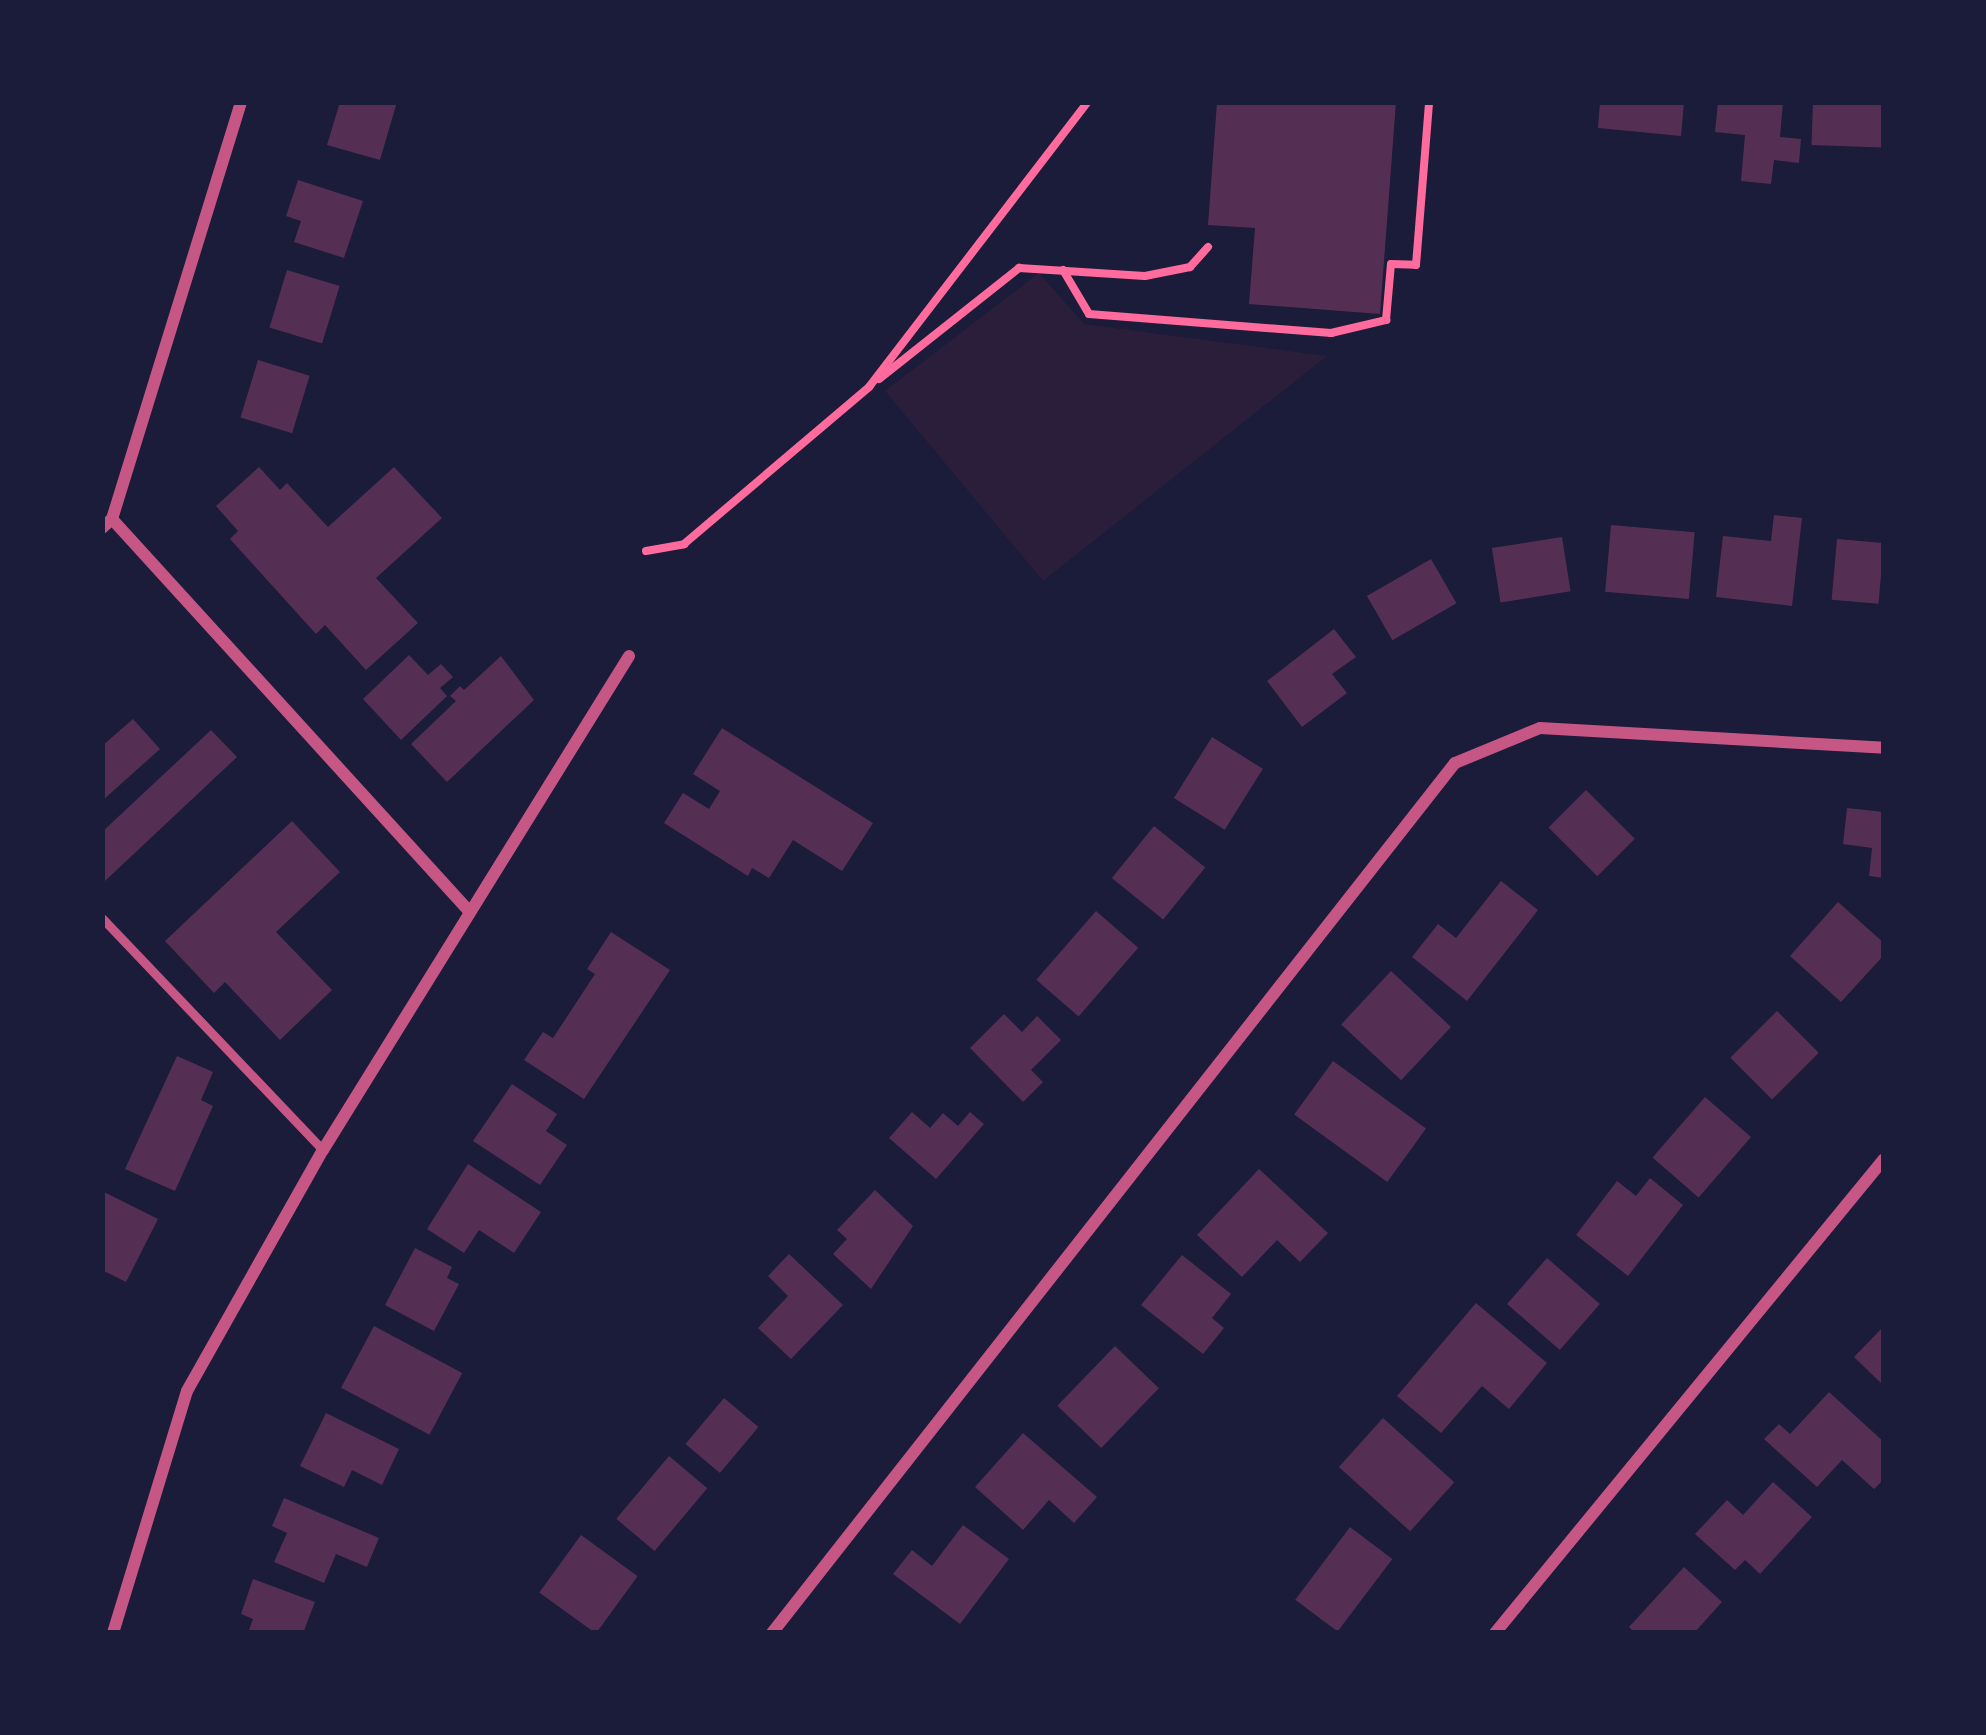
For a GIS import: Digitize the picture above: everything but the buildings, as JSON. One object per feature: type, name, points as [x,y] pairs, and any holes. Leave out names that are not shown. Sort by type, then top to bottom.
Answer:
[{"type":"street","points":[[241,102],[107,524],[470,911]]},
{"type":"street","points":[[113,1633],[187,1391],[323,1150],[629,656]]},
{"type":"street","points":[[772,1633],[1455,763],[1540,728],[1884,748]]},
{"type":"street","points":[[1495,1633],[1884,1159]]},
{"type":"lane","points":[[102,918],[323,1150]]},
{"type":"path","points":[[869,387],[1088,102]]},
{"type":"path","points":[[1063,270],[1089,314],[1331,333],[1386,320],[1391,263],[1416,265],[1430,102]]},
{"type":"path","points":[[646,551],[684,544],[1019,268],[1145,276],[1190,267],[1208,247]]},
{"type":"shaded area","points":[[1039,273],[1084,324],[1327,356],[1043,581],[885,391]]}]
